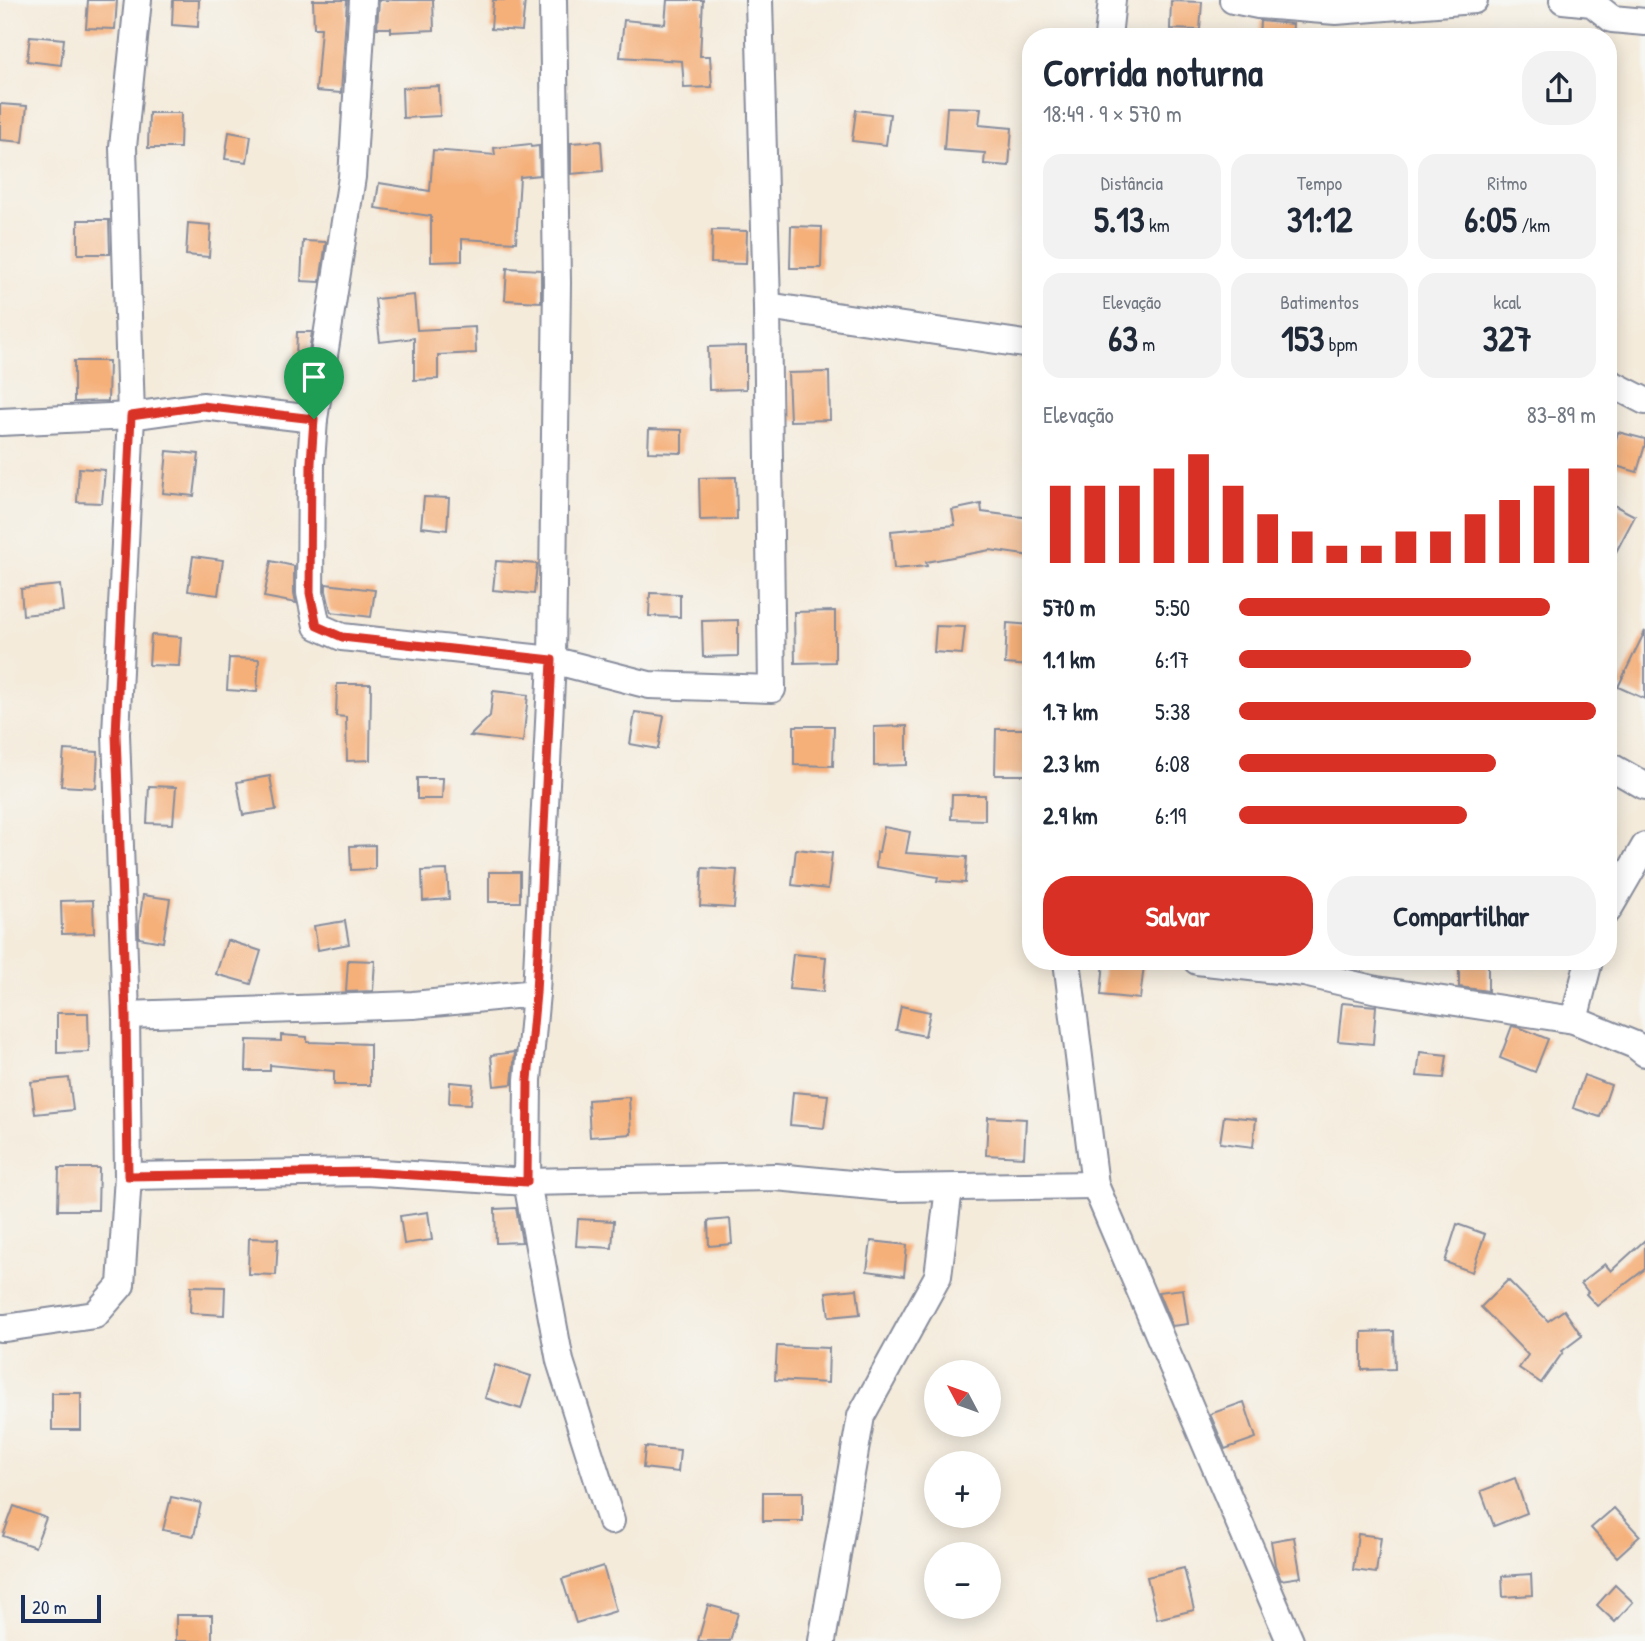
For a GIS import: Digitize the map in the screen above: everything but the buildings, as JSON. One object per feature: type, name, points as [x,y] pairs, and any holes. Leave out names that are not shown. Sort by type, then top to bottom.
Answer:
[{"type":"street","points":[[0,1328],[95,1315],[121,1285],[128,1176],[126,1015],[116,734],[131,416],[123,147],[138,0]]},
{"type":"street","points":[[363,0],[352,177],[314,419],[310,593],[317,626],[342,637],[552,660],[649,685],[772,689],[759,0]]},
{"type":"street","points":[[553,0],[557,283],[552,660],[536,993],[528,1080],[527,1182],[560,1361],[611,1521]]},
{"type":"street","points":[[1109,28],[1112,0]]},
{"type":"street","points":[[1233,0],[1258,5],[1337,6],[1474,0]]},
{"type":"street","points":[[1563,0],[1592,3],[1610,28],[1645,22]]},
{"type":"street","points":[[766,306],[1022,344]]},
{"type":"street","points":[[1617,387],[1645,401]]},
{"type":"street","points":[[0,422],[131,416],[202,406],[314,419]]},
{"type":"street","points":[[1617,770],[1645,786]]},
{"type":"street","points":[[1617,894],[1645,846]]},
{"type":"street","points":[[1068,970],[1095,1185],[1290,1641]]},
{"type":"street","points":[[1271,970],[1304,974],[1377,990],[1573,1020],[1635,1045],[1645,1053]]},
{"type":"street","points":[[1573,1020],[1587,970]]},
{"type":"street","points":[[126,1015],[413,1005],[536,993]]},
{"type":"street","points":[[128,1176],[365,1172],[527,1182],[776,1177],[894,1188],[1095,1185]]},
{"type":"street","points":[[822,1641],[861,1416],[938,1276],[949,1188]]},
{"type":"route","points":[[202,406],[314,419],[310,593],[317,626],[342,637],[552,660],[536,993],[528,1080],[527,1182],[365,1172],[128,1176],[126,1015],[116,734],[131,416],[202,406]]}]
